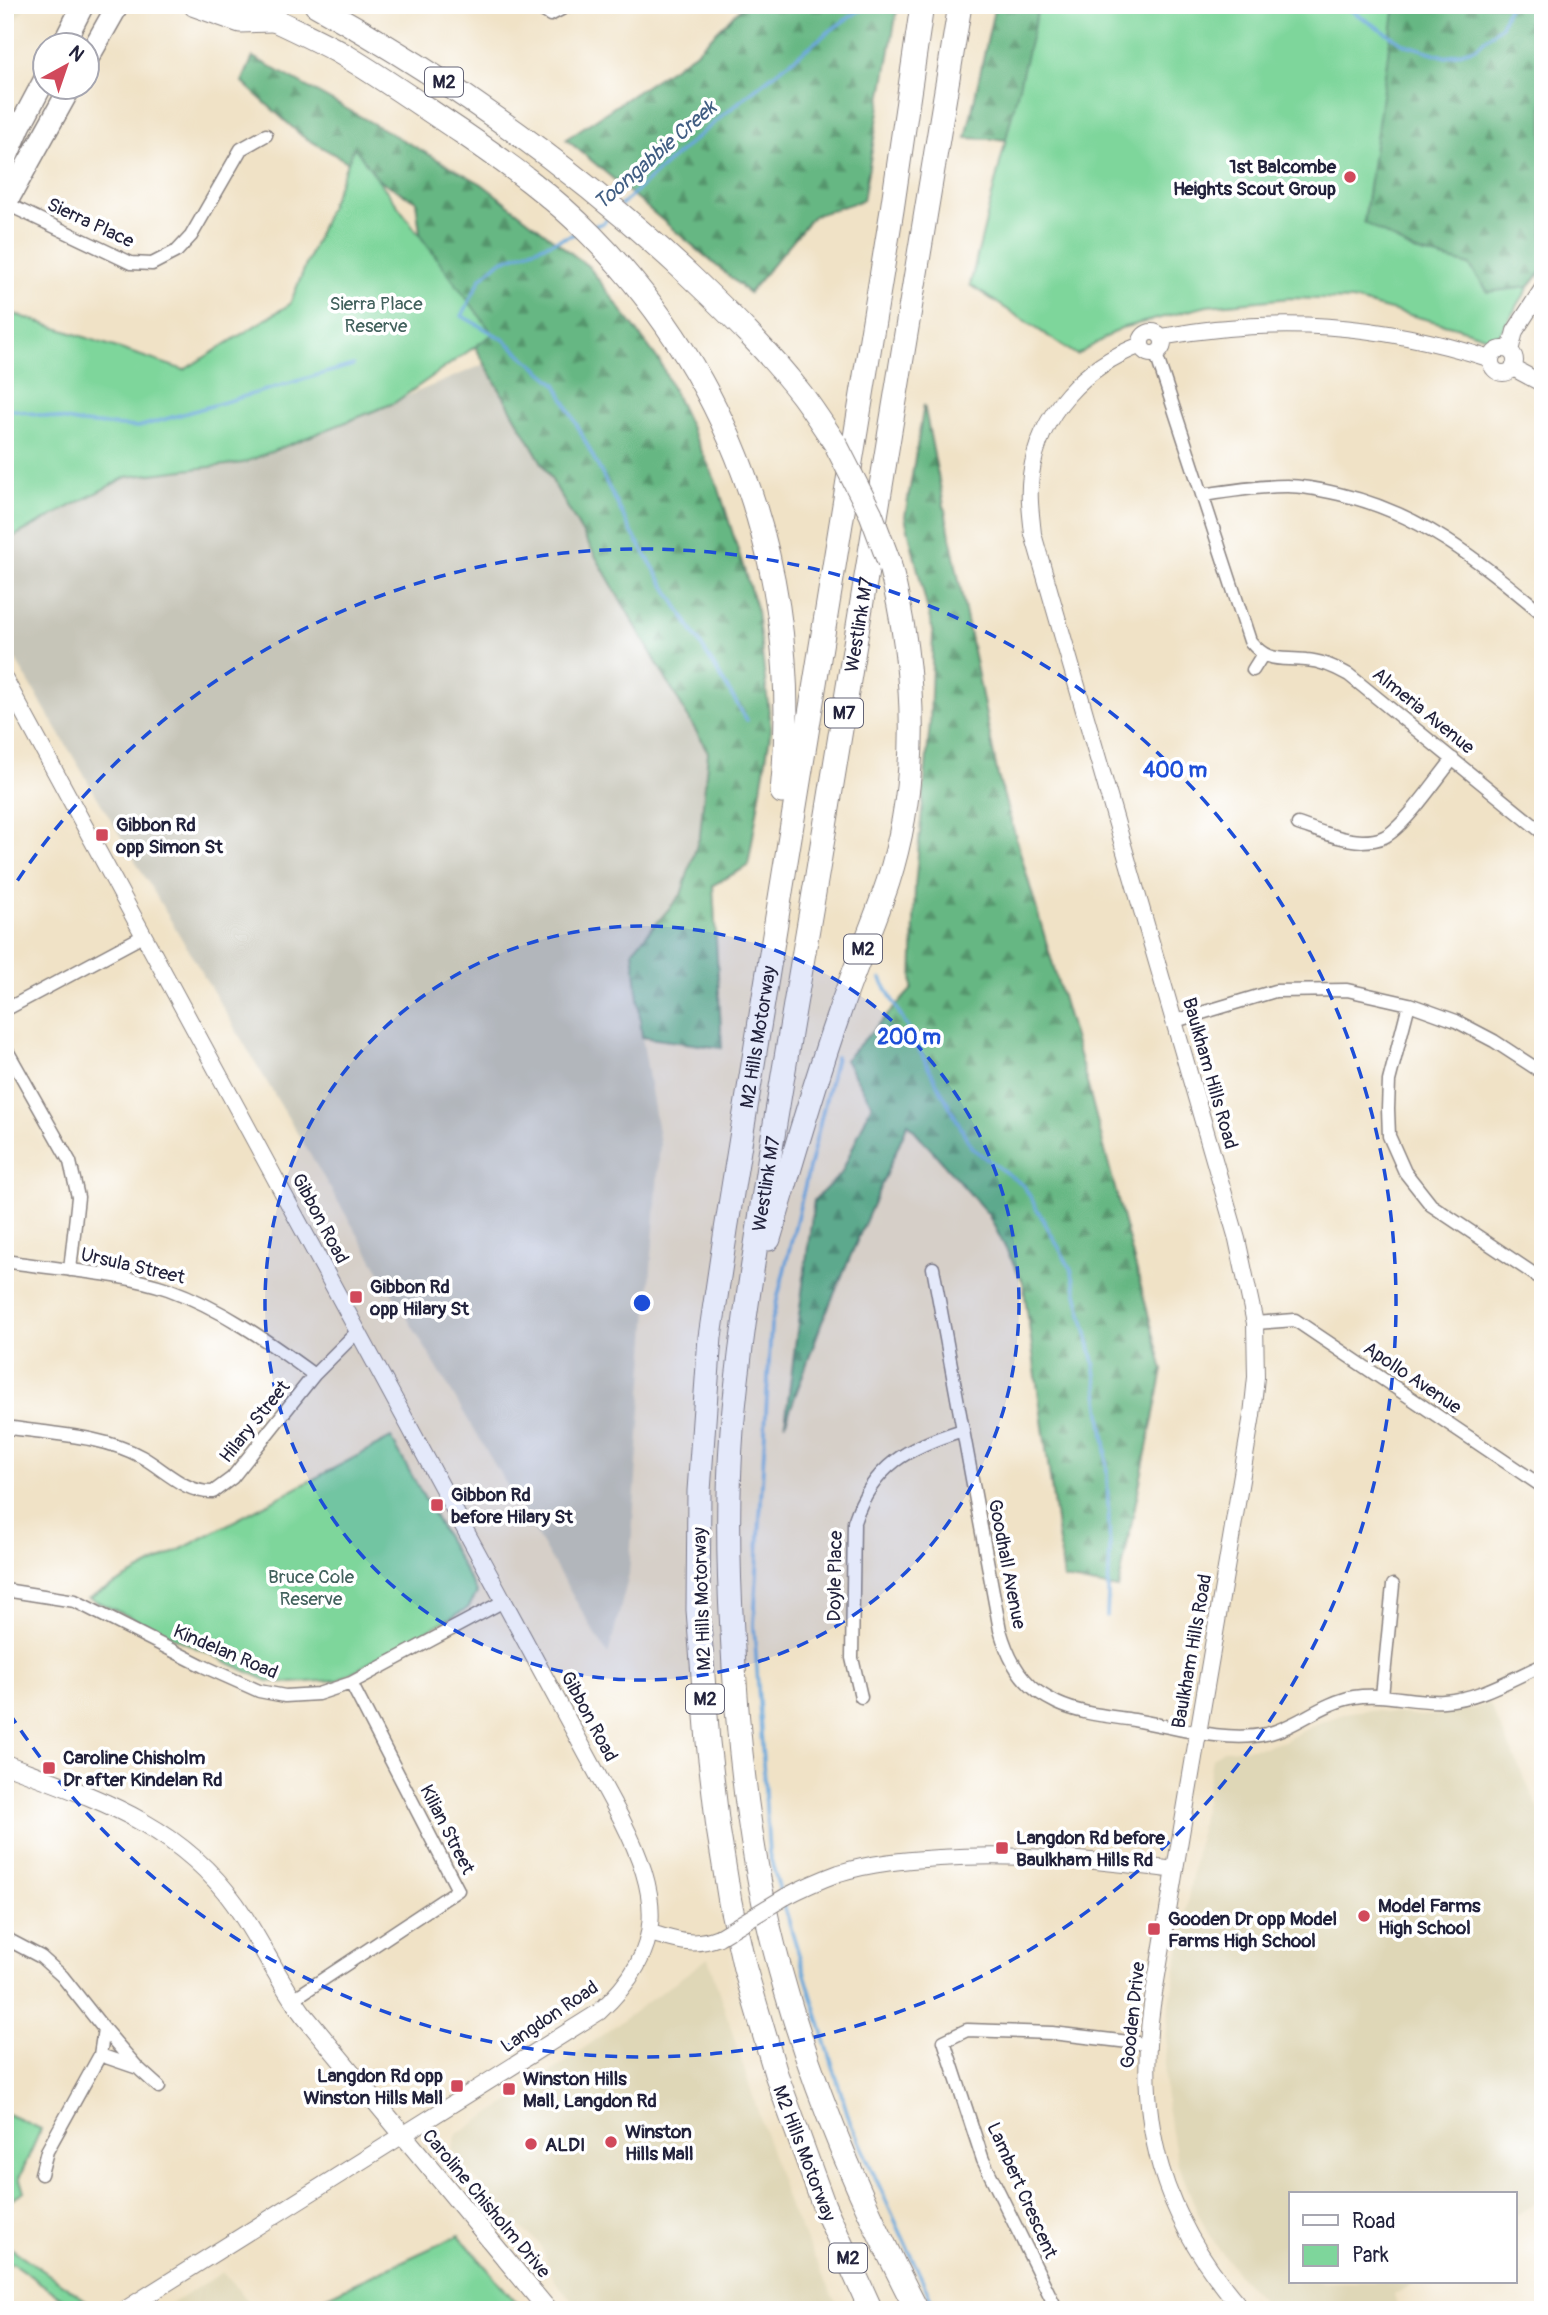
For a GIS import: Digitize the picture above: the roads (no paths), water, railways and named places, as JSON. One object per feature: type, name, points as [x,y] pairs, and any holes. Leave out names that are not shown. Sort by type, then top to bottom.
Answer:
[{"type":"highway","points":[[69,32],[83,5]]},
{"type":"highway","points":[[102,33],[118,5]]},
{"type":"highway","name":"M2","points":[[195,5],[240,21],[275,20]]},
{"type":"highway","name":"M2","points":[[244,5],[338,52],[386,81],[538,187],[591,235],[630,277],[670,330],[724,426],[751,491],[771,561],[782,633],[786,719],[779,825],[784,868]]},
{"type":"highway","name":"M2","points":[[316,5],[427,70],[505,123],[566,169],[664,252],[769,355],[802,395],[835,443],[871,514],[889,562],[906,640],[911,701],[910,761],[899,837],[888,880],[838,1015],[809,1104],[743,1326]]},
{"type":"highway","name":"Westlink M7","points":[[784,868],[922,5]]},
{"type":"highway","name":"Westlink M7","points":[[743,1326],[960,5]]},
{"type":"highway","points":[[5,161],[32,102]]},
{"type":"highway","points":[[6,205],[62,102]]},
{"type":"highway","name":"M2 Hills Motorway","points":[[784,868],[710,1336],[699,1491],[698,1610],[708,1742],[718,1828],[730,1902],[745,1969],[776,2074],[824,2206],[872,2310]]},
{"type":"highway","name":"M2 Hills Motorway","points":[[743,1326],[732,1436],[729,1549],[736,1707],[757,1866],[785,1985],[836,2135],[893,2264],[917,2310]]},
{"type":"main road","name":"Caroline Chisholm Drive","points":[[5,1764],[109,1804],[170,1838],[209,1872],[234,1903],[292,2000],[548,2310]]},
{"type":"street","points":[[534,5],[550,15],[569,5]]},
{"type":"street","name":"Sierra Place","points":[[6,205],[131,263],[152,264],[177,251],[191,236],[241,149],[265,135]]},
{"type":"street","points":[[1161,337],[1241,326],[1322,325],[1391,333],[1447,345],[1491,359],[1493,369],[1507,373],[1512,359],[1515,331],[1543,288]]},
{"type":"street","points":[[1149,333],[1157,333],[1161,337],[1163,346],[1156,354],[1146,352],[1141,345],[1143,338],[1149,333]]},
{"type":"street","name":"Baulkham Hills Road","points":[[1141,345],[1100,365],[1064,398],[1044,433],[1035,456],[1031,473],[1030,510],[1034,534],[1237,1239],[1255,1323],[1252,1415],[1175,1870]]},
{"type":"street","points":[[1156,354],[1246,634],[1264,654],[1253,670]]},
{"type":"street","points":[[1512,359],[1543,384]]},
{"type":"street","points":[[1202,495],[1253,487],[1289,486],[1321,489],[1386,507],[1423,524],[1480,562],[1543,614]]},
{"type":"street","name":"Almeria Avenue","points":[[1264,654],[1279,660],[1314,661],[1349,675],[1543,833]]},
{"type":"street","name":"Gibbon Road","points":[[5,679],[632,1841],[651,1896],[650,1933]]},
{"type":"street","points":[[1298,824],[1353,840],[1370,841],[1384,837],[1399,825],[1453,759]]},
{"type":"street","points":[[5,1010],[143,936]]},
{"type":"street","points":[[1175,1021],[1275,991],[1347,990],[1409,1004],[1456,1021],[1494,1041],[1543,1073]]},
{"type":"street","points":[[1409,1004],[1390,1081],[1388,1109],[1389,1136],[1405,1172],[1431,1205],[1543,1280]]},
{"type":"street","points":[[5,1047],[72,1170],[78,1197],[70,1270]]},
{"type":"street","name":"Ursula Street","points":[[5,1261],[124,1278],[165,1288],[205,1303],[280,1350],[314,1376]]},
{"type":"street","name":"Goodhall Avenue","points":[[933,1268],[1000,1630],[1007,1652],[1019,1673],[1038,1692],[1058,1703],[1106,1715],[1234,1736],[1269,1734],[1332,1702],[1360,1696],[1421,1701],[1454,1700],[1488,1690],[1543,1665]]},
{"type":"street","name":"Apollo Avenue","points":[[1255,1323],[1295,1320],[1543,1487]]},
{"type":"street","name":"Hilary Street","points":[[5,1427],[108,1443],[141,1456],[192,1489],[213,1492],[232,1478],[314,1376],[358,1331]]},
{"type":"street","name":"Doyle Place","points":[[861,1697],[852,1658],[854,1522],[860,1502],[875,1479],[906,1452],[930,1440],[963,1430]]},
{"type":"street","points":[[1382,1696],[1393,1585]]},
{"type":"street","name":"Kindelan Road","points":[[5,1590],[75,1601],[259,1691],[285,1696],[332,1691],[351,1683],[504,1601]]},
{"type":"street","name":"Kilian Street","points":[[292,2000],[458,1890],[351,1683]]},
{"type":"street","points":[[650,1933],[702,1944],[719,1937],[814,1882],[840,1873],[904,1860],[1043,1857],[1175,1870]]},
{"type":"street","name":"Gooden Drive","points":[[1175,1870],[1146,2044],[1150,2123],[1169,2194],[1196,2249],[1243,2310]]},
{"type":"street","name":"Langdon Road","points":[[124,2310],[599,2012],[621,1991],[635,1970],[650,1933]]},
{"type":"street","points":[[5,1938],[41,1957],[62,1976],[138,2068],[159,2087]]},
{"type":"street","points":[[41,2174],[47,2151],[100,2055],[104,2029]]},
{"type":"street","name":"Lambert Crescent","points":[[1058,2310],[983,2160],[944,2041],[967,2029],[1052,2033],[1146,2044]]},
{"type":"street","points":[[100,2055],[138,2068]]},
{"type":"waterway","name":"Toongabbie Creek","points":[[621,205],[741,101],[825,35],[870,5]]},
{"type":"waterway","name":"Toongabbie Creek","points":[[1342,5],[1404,44],[1446,57],[1475,48],[1501,26],[1509,5]]},
{"type":"waterway","name":"Toongabbie Creek","points":[[594,226],[603,223],[611,215]]},
{"type":"waterway","points":[[577,233],[499,262],[481,278],[462,316],[503,339],[556,384],[631,531],[747,720]]},
{"type":"waterway","name":"Toongabbie Creek","points":[[5,408],[81,423],[138,427],[353,365]]},
{"type":"waterway","points":[[881,979],[972,1148],[1024,1186],[1071,1269],[1094,1362],[1106,1450],[1110,1551],[1107,1616]]},
{"type":"waterway","points":[[781,1895],[769,1853],[754,1625],[771,1325],[836,1057]]},
{"type":"waterway","points":[[783,1902],[850,2122],[936,2310]]},
{"type":"place","name":"1st Balcombe Heights Scout Group","points":[[1350,177]]},
{"type":"place","name":"Gibbon Rd opp Simon St","points":[[102,835]]},
{"type":"place","name":"Gibbon Rd opp Hilary St","points":[[356,1297]]},
{"type":"place","name":"Gibbon Rd before Hilary St","points":[[437,1505]]},
{"type":"place","name":"Caroline Chisholm Dr after Kindelan Rd","points":[[49,1768]]},
{"type":"place","name":"Langdon Rd before Baulkham Hills Rd","points":[[1002,1848]]},
{"type":"place","name":"Model Farms High School","points":[[1364,1916]]},
{"type":"place","name":"Gooden Dr opp Model Farms High School","points":[[1154,1929]]},
{"type":"place","name":"Langdon Rd opp Winston Hills Mall","points":[[457,2086]]},
{"type":"place","name":"Winston Hills Mall, Langdon Rd","points":[[509,2089]]},
{"type":"place","name":"Winston Hills Mall","points":[[611,2142]]},
{"type":"place","name":"ALDI","points":[[531,2144]]},
{"type":"park label","name":"Sierra Place Reserve","points":[[376,314]]},
{"type":"park label","name":"Bruce Cole Reserve","points":[[311,1587]]}]
